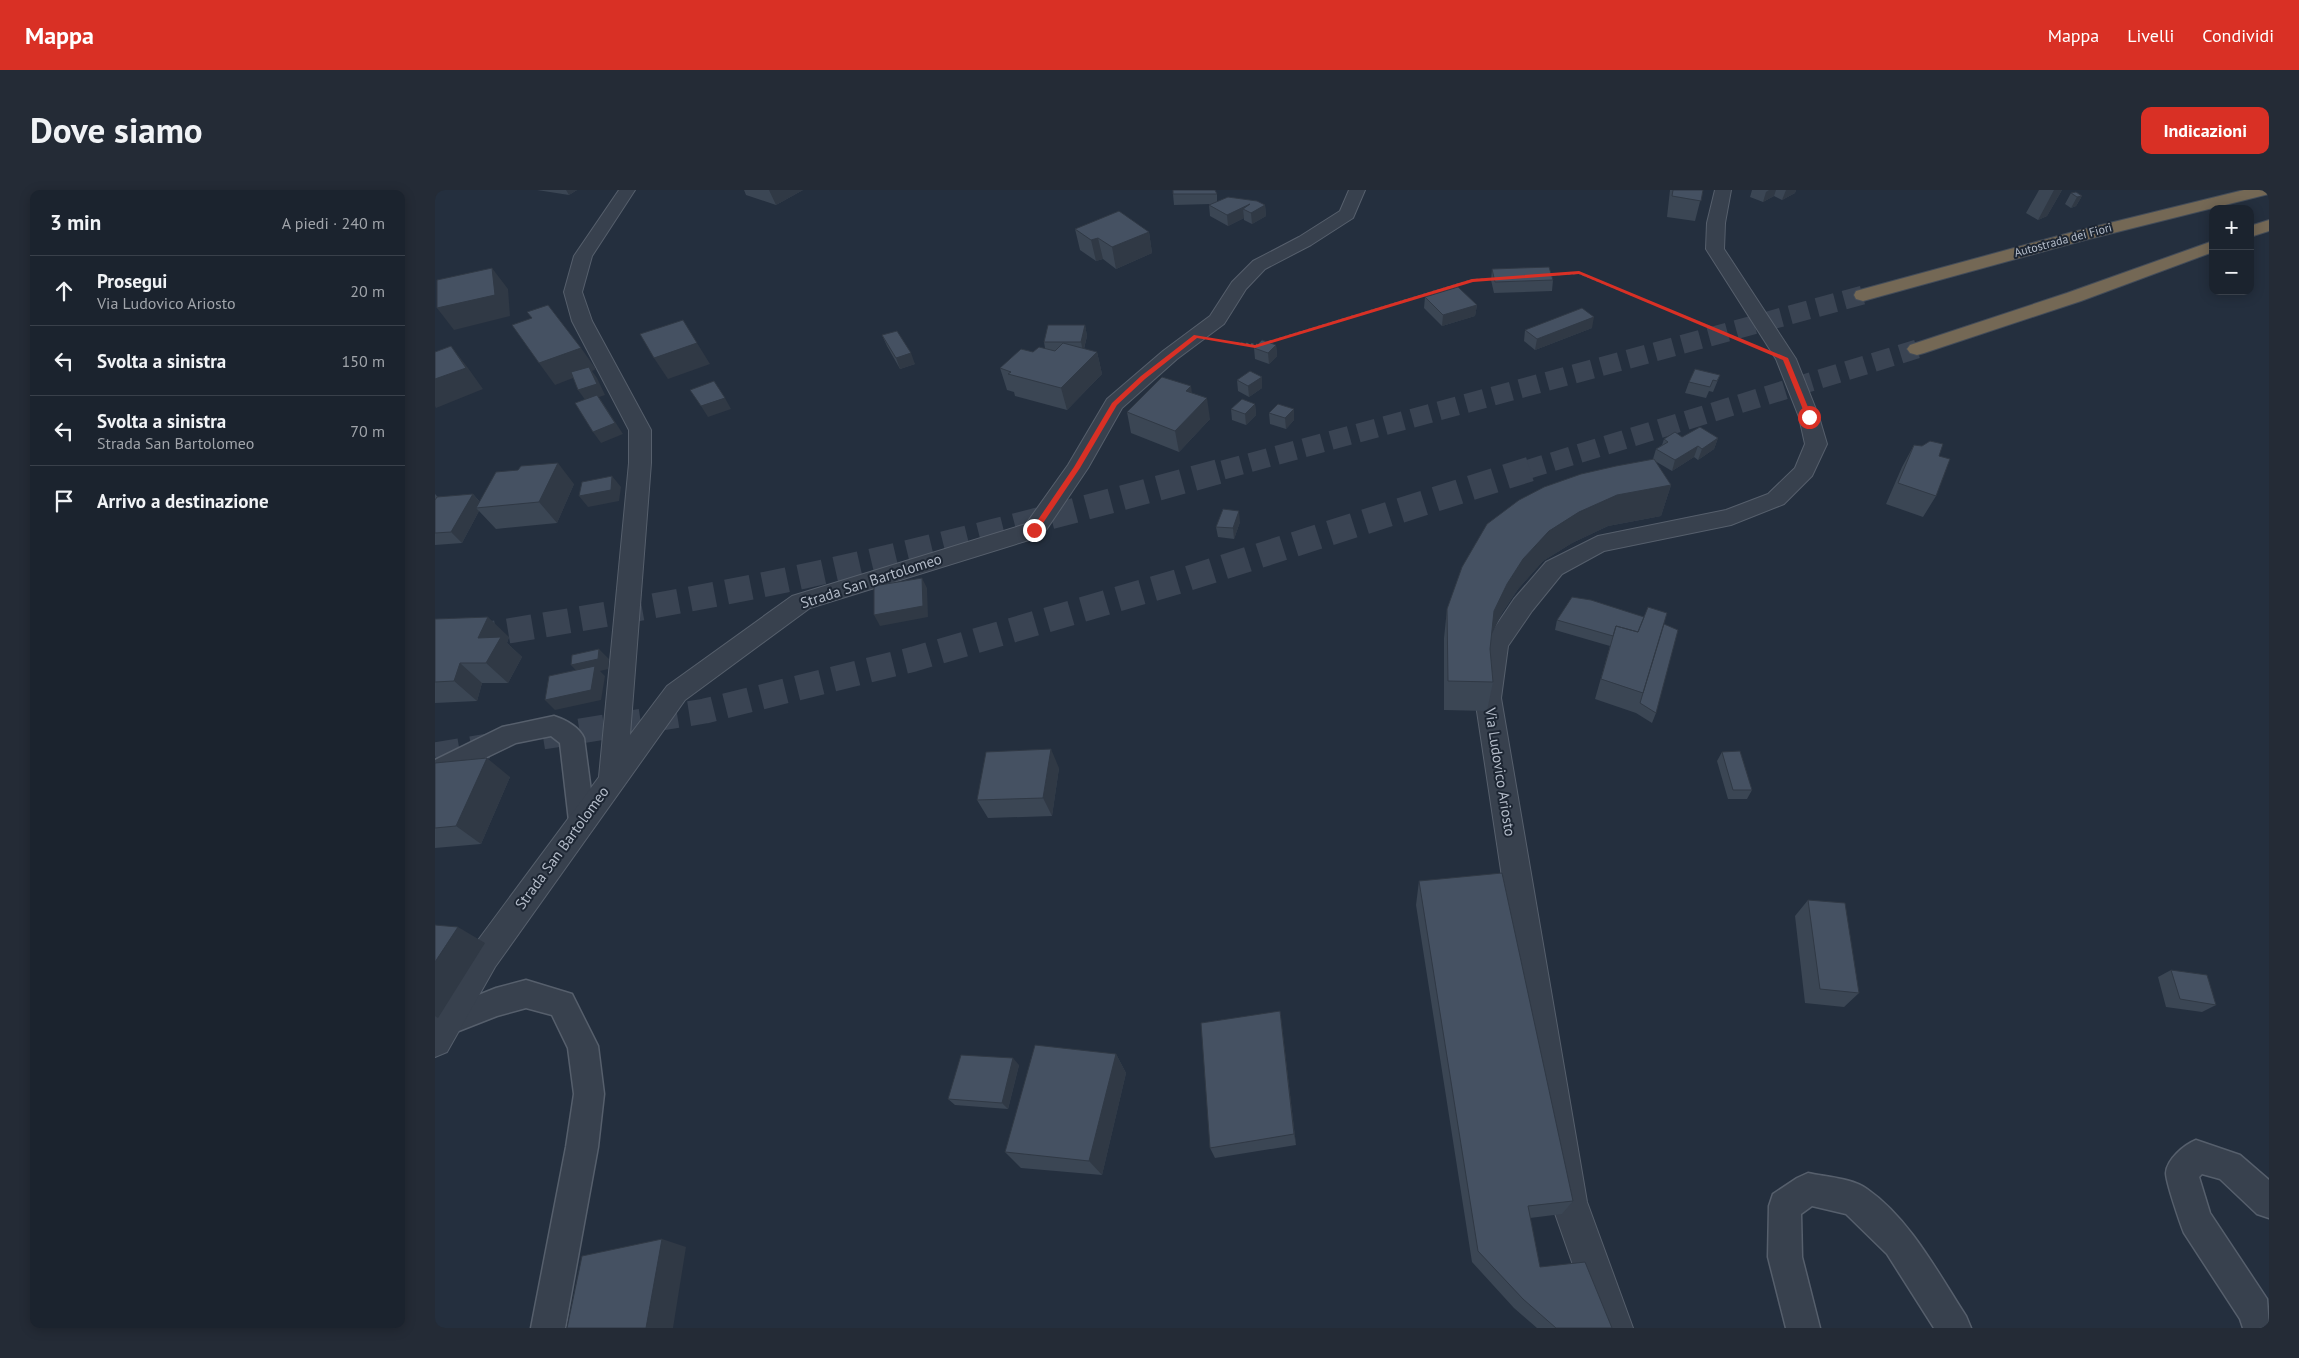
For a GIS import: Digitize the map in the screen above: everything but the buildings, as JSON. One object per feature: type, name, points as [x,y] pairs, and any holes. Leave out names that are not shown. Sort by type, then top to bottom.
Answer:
[{"type":"highway","name":"Autostrada dei Fiori","points":[[1863,295],[2079,236],[2264,190]]},
{"type":"highway","points":[[2254,230],[2269,224]]},
{"type":"highway","points":[[1917,349],[2074,297],[2209,247]]},
{"type":"street","points":[[613,778],[640,464],[640,430],[582,320],[573,292],[583,256],[627,190]]},
{"type":"street","name":"Strada San Bartolomeo","points":[[441,1031],[484,957],[676,693],[801,602],[1034,530],[1077,468],[1114,404],[1143,378],[1217,320],[1239,286],[1259,265],[1305,241],[1347,214],[1357,190]]},
{"type":"street","name":"Via Ludovico Ariosto","points":[[1614,1328],[1569,1202],[1488,698],[1496,645],[1523,605],[1554,568],[1598,544],[1731,517],[1776,499],[1804,471],[1816,444],[1809,417],[1786,359],[1715,249],[1716,224],[1723,190]]},
{"type":"lane","points":[[435,753],[511,734],[554,726],[572,738],[582,821]]},
{"type":"lane","points":[[435,772],[511,734]]},
{"type":"lane","points":[[441,1031],[496,1002],[526,994],[562,1004],[583,1046],[589,1094],[582,1147],[548,1328]]},
{"type":"lane","points":[[2260,1328],[2255,1311],[2196,1221],[2183,1173],[2196,1156],[2229,1166],[2269,1202]]},
{"type":"lane","points":[[1803,1328],[1785,1257],[1785,1206],[1809,1189],[1855,1200],[1899,1242],[1954,1328]]},
{"type":"path","points":[[1541,276],[1579,273],[1786,359]]},
{"type":"path","points":[[1196,336],[1255,346],[1472,280],[1502,278]]},
{"type":"tunnel","points":[[1223,470],[1863,295]]},
{"type":"tunnel","points":[[1526,470],[1917,349]]},
{"type":"tunnel","points":[[435,643],[664,604],[800,577],[908,553],[1228,469]]},
{"type":"tunnel","points":[[543,737],[705,711],[914,659],[1183,580],[1530,469]]},
{"type":"tunnel","points":[[435,755],[488,746]]},
{"type":"route","points":[[1034,530],[1077,468],[1114,404],[1169,355],[1196,336],[1255,346],[1472,280],[1579,273],[1786,359],[1809,417]]}]
